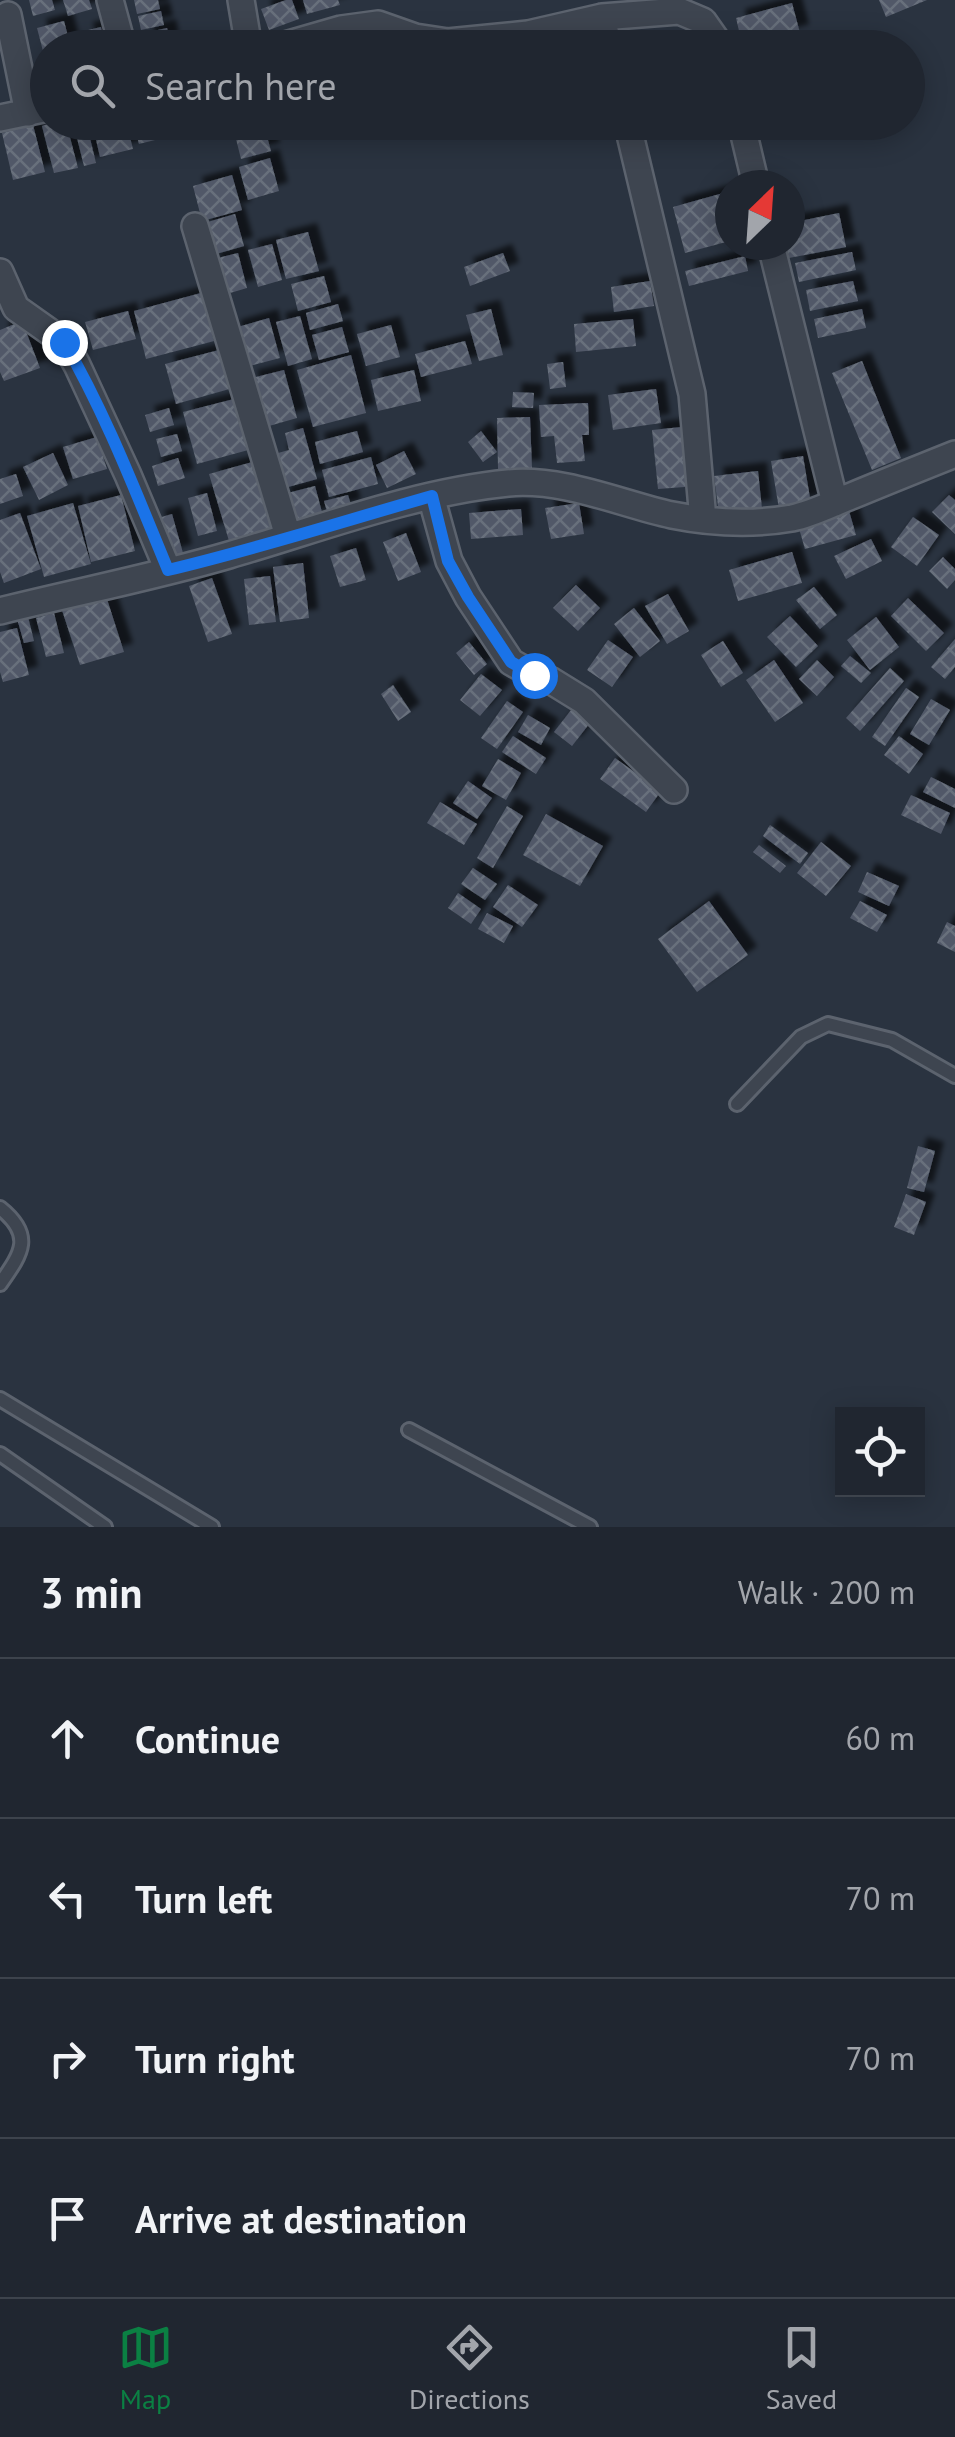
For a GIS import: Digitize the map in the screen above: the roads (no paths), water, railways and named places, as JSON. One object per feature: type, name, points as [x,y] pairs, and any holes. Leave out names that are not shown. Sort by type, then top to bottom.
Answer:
[{"type":"street","points":[[110,0],[118,30]]},
{"type":"street","points":[[241,0],[246,30]]},
{"type":"street","points":[[4,10],[30,86]]},
{"type":"street","points":[[334,30],[376,12],[404,30]]},
{"type":"street","points":[[546,30],[602,18],[680,12],[703,21],[709,30]]},
{"type":"street","points":[[602,18],[605,30]]},
{"type":"street","points":[[0,118],[30,112]]},
{"type":"street","points":[[631,140],[692,394],[703,520]]},
{"type":"street","points":[[745,140],[752,170]]},
{"type":"street","points":[[195,226],[288,536]]},
{"type":"street","points":[[775,260],[836,503]]},
{"type":"street","points":[[0,272],[16,308],[64,342],[77,365],[168,570]]},
{"type":"street","points":[[0,611],[227,556],[432,496],[510,483],[536,482],[668,514],[746,524],[796,518],[955,454]]},
{"type":"street","points":[[432,496],[448,561],[511,662],[584,702],[674,790]]},
{"type":"lane","points":[[737,1104],[801,1038],[828,1024],[892,1040],[955,1076]]},
{"type":"lane","points":[[0,1208],[12,1218],[23,1242],[21,1253],[0,1284]]},
{"type":"lane","points":[[0,1399],[212,1527]]},
{"type":"lane","points":[[409,1430],[590,1527]]},
{"type":"lane","points":[[0,1454],[106,1527]]}]
